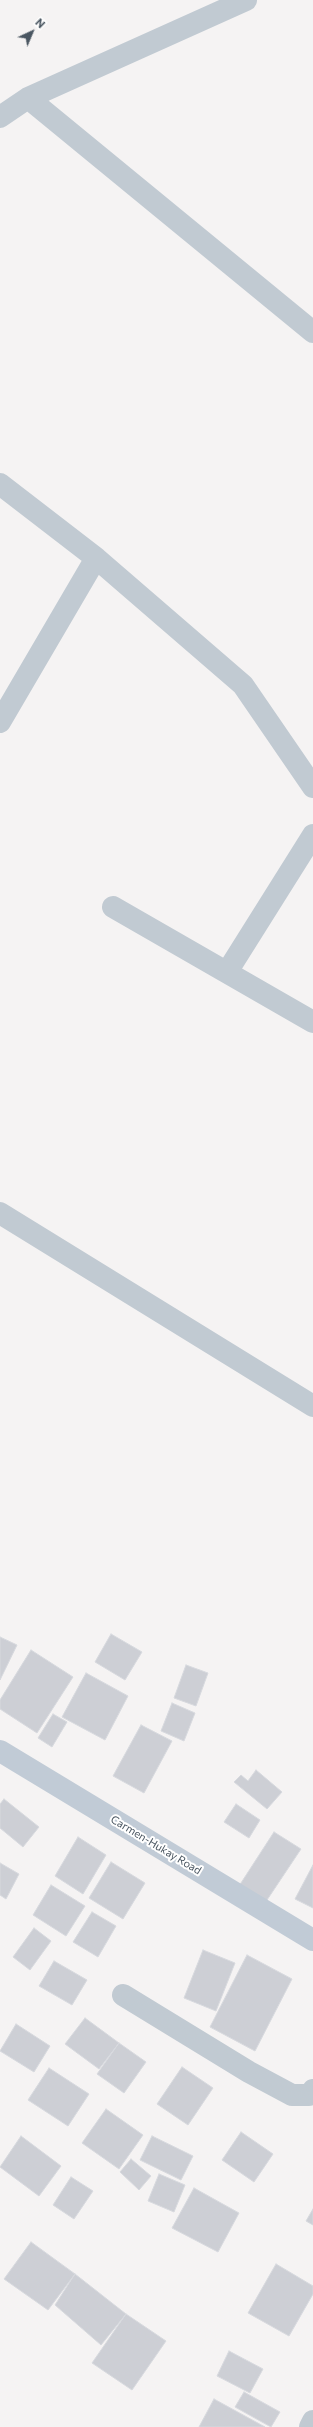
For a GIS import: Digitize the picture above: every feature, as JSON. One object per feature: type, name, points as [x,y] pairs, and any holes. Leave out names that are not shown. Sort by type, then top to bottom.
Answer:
[{"type":"street","points":[[0,117],[28,98],[246,0]]},
{"type":"street","points":[[28,98],[313,332]]},
{"type":"street","points":[[0,484],[96,558],[243,685],[313,786]]},
{"type":"street","points":[[0,722],[96,558]]},
{"type":"street","points":[[227,972],[313,835]]},
{"type":"street","points":[[113,907],[313,1022]]},
{"type":"street","points":[[0,1213],[313,1406]]},
{"type":"street","name":"Carmen-Hukay Road","points":[[0,1751],[313,1940]]},
{"type":"street","points":[[123,1995],[249,2072],[292,2095],[309,2094],[313,2090]]},
{"type":"street","points":[[310,2427],[313,2421]]},
{"type":"building","points":[[111,1634],[142,1652],[125,1680],[95,1662]]},
{"type":"building","points":[[0,1637],[17,1645],[0,1680]]},
{"type":"building","points":[[31,1650],[73,1677],[37,1733],[0,1709],[0,1700]]},
{"type":"building","points":[[186,1665],[208,1673],[196,1706],[174,1698]]},
{"type":"building","points":[[86,1673],[128,1696],[105,1740],[62,1717]]},
{"type":"building","points":[[172,1703],[195,1713],[184,1741],[161,1731]]},
{"type":"building","points":[[53,1714],[67,1722],[52,1747],[38,1738]]},
{"type":"building","points":[[141,1725],[172,1741],[144,1793],[113,1776]]},
{"type":"building","points":[[256,1770],[282,1792],[267,1809],[234,1782],[241,1775],[248,1781]]},
{"type":"building","points":[[4,1799],[39,1827],[23,1847],[0,1828],[0,1804]]},
{"type":"building","points":[[236,1804],[260,1820],[249,1838],[224,1822]]},
{"type":"building","points":[[274,1832],[301,1849],[265,1903],[239,1886]]},
{"type":"building","points":[[78,1837],[106,1855],[83,1894],[55,1876]]},
{"type":"building","points":[[111,1862],[145,1883],[123,1919],[89,1898]]},
{"type":"building","points":[[0,1863],[19,1874],[6,1899],[0,1895]]},
{"type":"building","points":[[313,1865],[313,1908],[295,1899]]},
{"type":"building","points":[[51,1885],[85,1906],[66,1936],[33,1915]]},
{"type":"building","points":[[92,1912],[116,1926],[98,1957],[73,1942]]},
{"type":"building","points":[[34,1928],[51,1941],[30,1970],[13,1957]]},
{"type":"building","points":[[203,1950],[235,1963],[216,2011],[184,1998]]},
{"type":"building","points":[[247,1955],[292,1979],[255,2051],[210,2027]]},
{"type":"building","points":[[54,1961],[87,1980],[72,2005],[39,1986]]},
{"type":"building","points":[[85,2018],[119,2043],[99,2069],[65,2044]]},
{"type":"building","points":[[16,2024],[50,2046],[34,2072],[0,2051]]},
{"type":"building","points":[[119,2043],[146,2062],[124,2093],[97,2074]]},
{"type":"building","points":[[182,2067],[213,2088],[188,2125],[157,2104]]},
{"type":"building","points":[[49,2068],[89,2094],[68,2126],[28,2100]]},
{"type":"building","points":[[106,2109],[143,2135],[119,2169],[82,2143]]},
{"type":"building","points":[[241,2132],[273,2154],[254,2182],[222,2160]]},
{"type":"building","points":[[21,2136],[61,2166],[39,2196],[0,2167]]},
{"type":"building","points":[[152,2136],[193,2156],[181,2180],[140,2160]]},
{"type":"building","points":[[131,2159],[151,2176],[139,2190],[120,2172]]},
{"type":"building","points":[[159,2174],[185,2185],[174,2212],[148,2201]]},
{"type":"building","points":[[71,2177],[93,2191],[74,2219],[53,2205]]},
{"type":"building","points":[[194,2188],[239,2213],[218,2252],[172,2228]]},
{"type":"building","points":[[313,2209],[313,2225],[306,2221]]},
{"type":"building","points":[[31,2242],[75,2274],[48,2310],[4,2279]]},
{"type":"building","points":[[276,2264],[313,2286],[313,2294],[289,2336],[248,2313]]},
{"type":"building","points":[[75,2274],[126,2314],[101,2345],[55,2305]]},
{"type":"building","points":[[126,2314],[166,2341],[132,2390],[92,2363]]},
{"type":"building","points":[[229,2351],[263,2369],[250,2393],[217,2376]]},
{"type":"building","points":[[244,2392],[280,2412],[271,2427],[235,2407]]},
{"type":"building","points":[[214,2399],[265,2427],[199,2427]]}]
